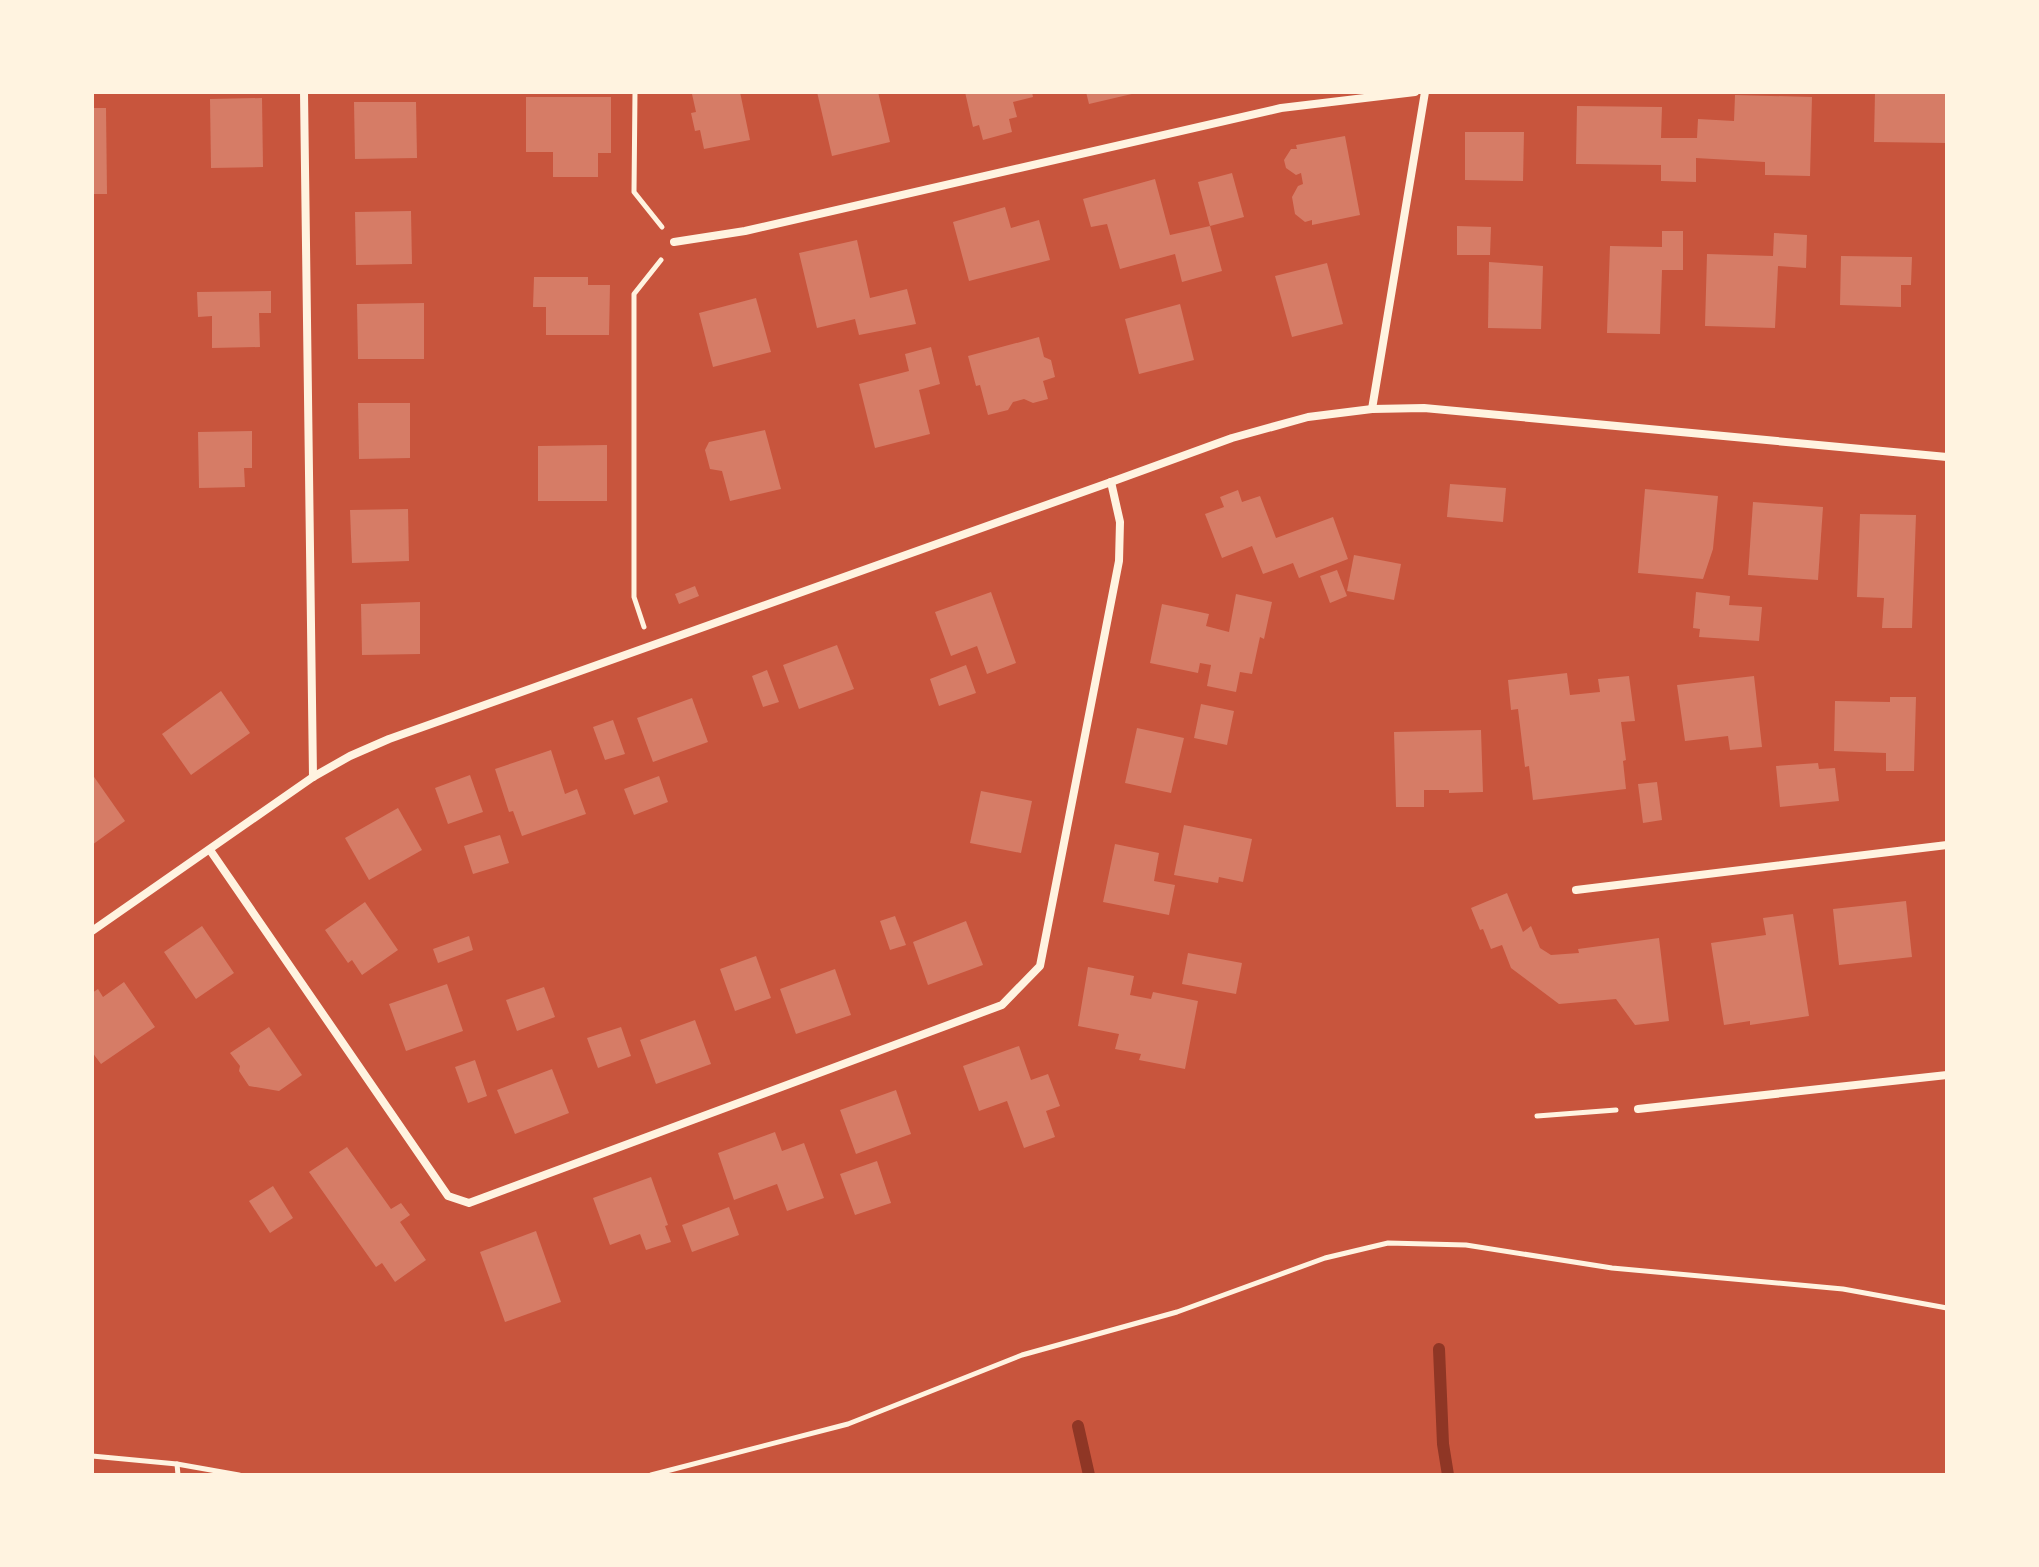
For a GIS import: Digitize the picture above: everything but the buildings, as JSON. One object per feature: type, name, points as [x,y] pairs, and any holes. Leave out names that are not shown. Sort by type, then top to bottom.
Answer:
[{"type":"street","points":[[304,92],[313,777]]},
{"type":"street","points":[[674,242],[760,227],[1281,108],[1415,92]]},
{"type":"street","points":[[1372,409],[1425,92]]},
{"type":"street","points":[[92,931],[313,777],[389,739],[1232,438],[1308,417],[1372,409],[1424,408],[1947,457]]},
{"type":"street","points":[[210,850],[448,1196],[469,1203],[1002,1005],[1040,966],[1119,561],[1120,522],[1111,482]]},
{"type":"street","points":[[1576,890],[1947,845]]},
{"type":"street","points":[[1638,1109],[1947,1075]]},
{"type":"path","points":[[635,92],[634,192],[674,242],[634,294],[634,597],[651,646]]},
{"type":"path","points":[[1537,1116],[1638,1109]]},
{"type":"path","points":[[651,1475],[848,1424],[1022,1355],[1177,1312],[1325,1258],[1388,1243],[1466,1245],[1612,1268],[1843,1289],[1947,1308]]},
{"type":"path","points":[[92,1456],[177,1464],[239,1475]]},
{"type":"path","points":[[177,1464],[178,1475]]},
{"type":"waterway","points":[[1439,1349],[1443,1444],[1448,1475]]},
{"type":"waterway","points":[[1078,1426],[1089,1475]]}]
